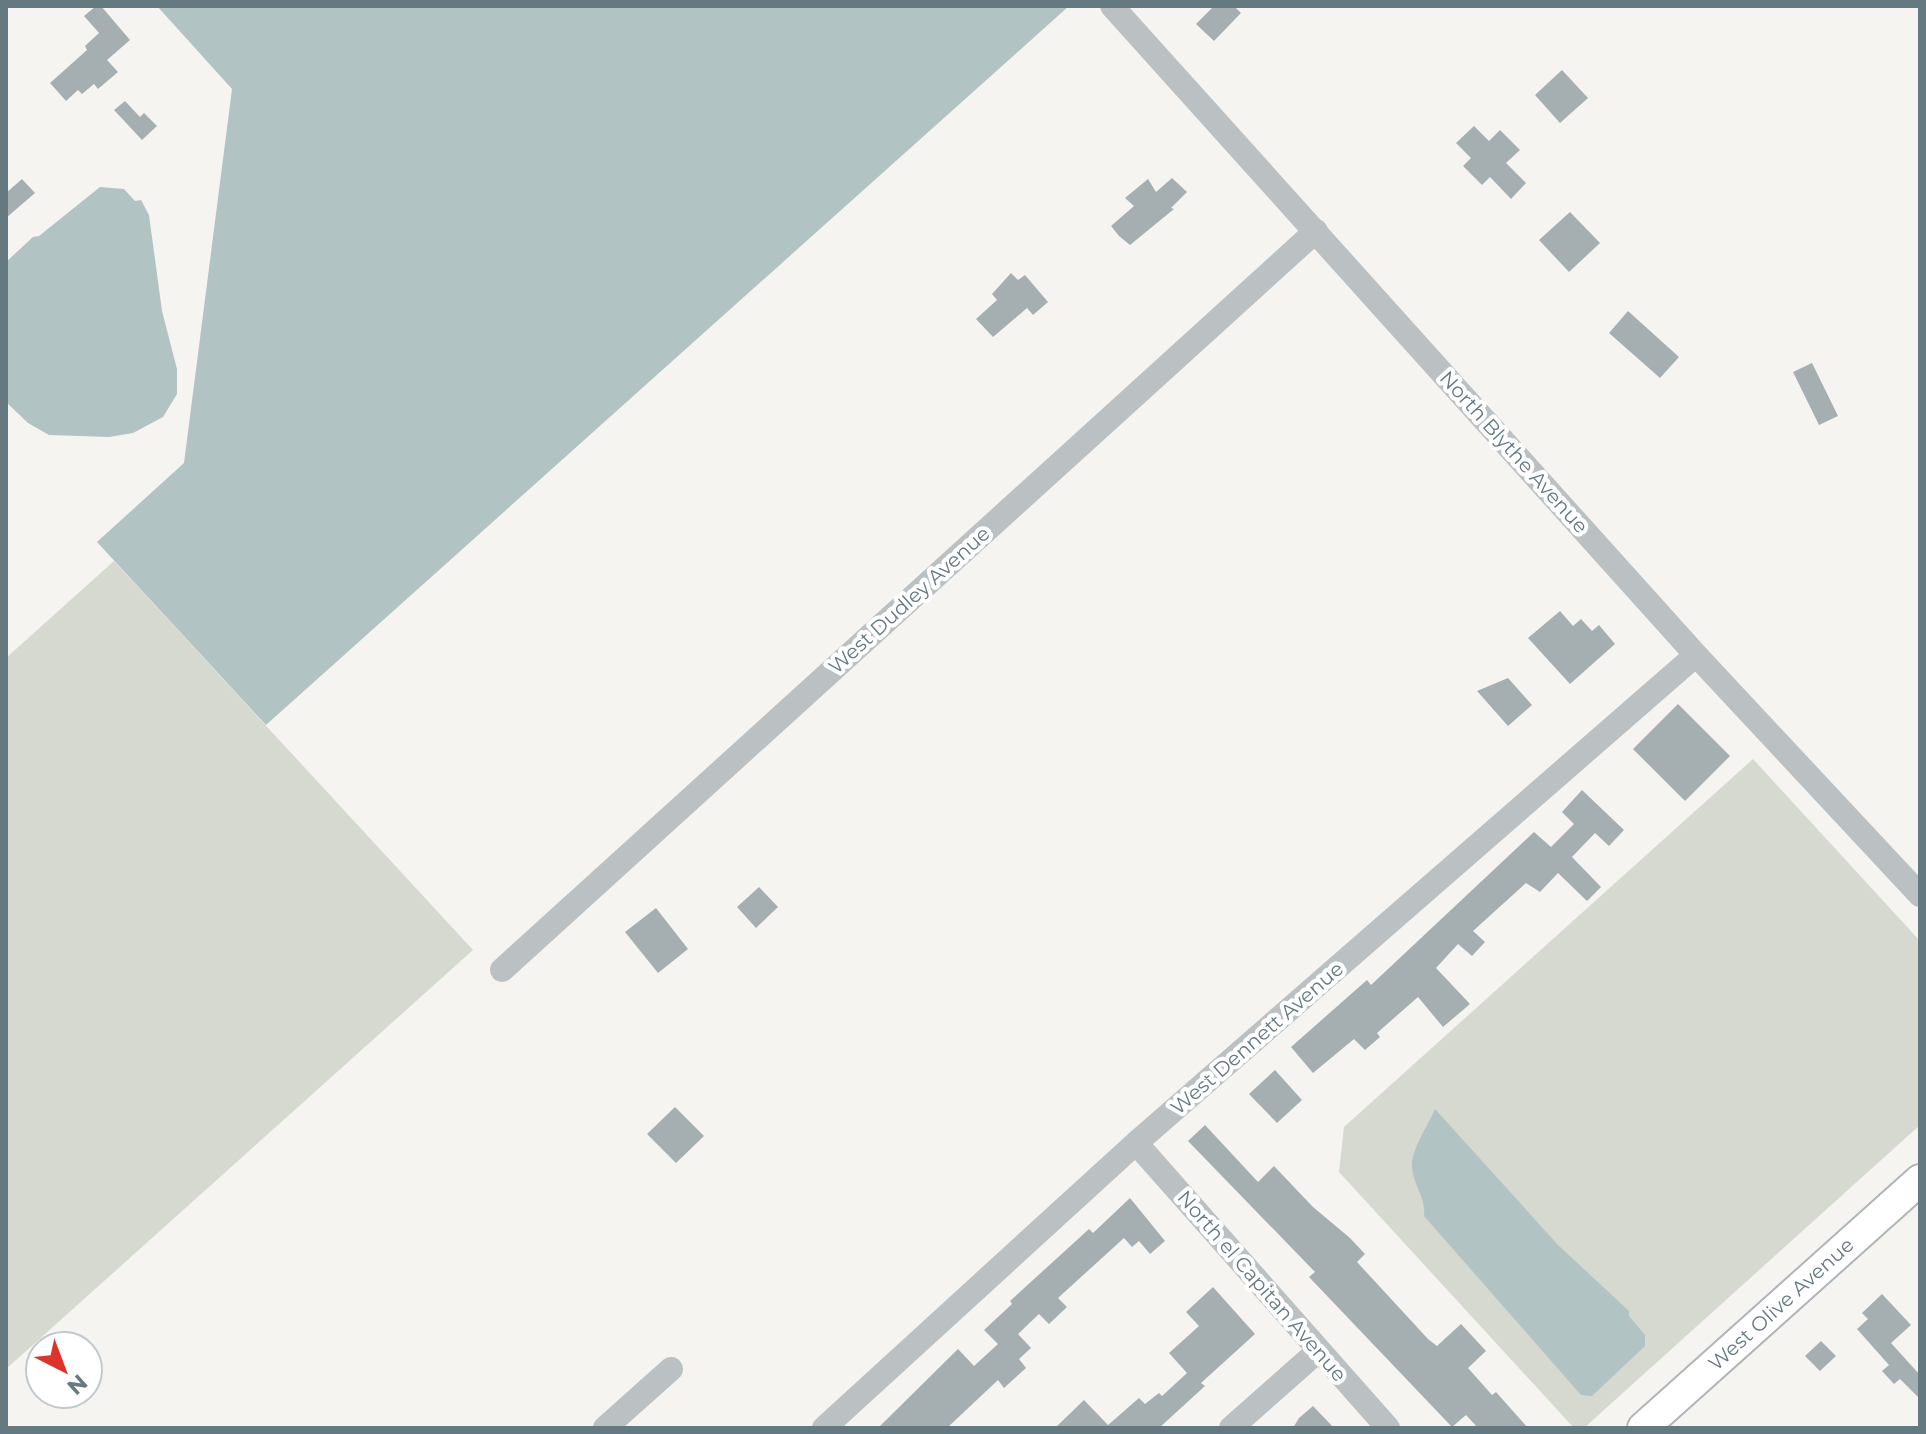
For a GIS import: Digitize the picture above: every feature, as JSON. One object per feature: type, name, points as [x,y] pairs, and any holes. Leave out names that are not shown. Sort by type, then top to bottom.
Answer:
[{"type":"main road","name":"West Olive Avenue","points":[[1643,1428],[1920,1180]]},
{"type":"street","name":"North Blythe Avenue","points":[[1112,6],[1696,655],[1920,895]]},
{"type":"street","name":"West Dudley Avenue","points":[[502,970],[1316,231]]},
{"type":"street","name":"West Dennett Avenue","points":[[824,1428],[1136,1143],[1696,655]]},
{"type":"street","name":"North el Capitan Avenue","points":[[1136,1143],[1388,1428]]},
{"type":"street","points":[[1231,1428],[1318,1351]]},
{"type":"street","points":[[605,1428],[671,1369]]},
{"type":"shaded area","points":[[157,6],[1069,6],[266,725],[97,542],[184,463],[232,89]]},
{"type":"shaded area","points":[[100,187],[124,189],[135,201],[141,200],[149,215],[162,311],[177,369],[177,394],[163,417],[133,433],[109,437],[49,435],[28,423],[6,402],[6,262],[33,237],[39,236]]},
{"type":"shaded area","points":[[114,561],[473,950],[49,1330],[24,1330],[24,1353],[6,1369],[6,658]]},
{"type":"shaded area","points":[[1753,759],[1920,941],[1920,1125],[1584,1428],[1574,1428],[1339,1172],[1344,1127]]},
{"type":"shaded area","points":[[1435,1109],[1558,1245],[1629,1311],[1629,1316],[1645,1335],[1645,1346],[1592,1396],[1581,1395],[1424,1216],[1412,1161]]},
{"type":"building","points":[[96,6],[101,6],[130,40],[107,60],[118,72],[98,89],[94,84],[82,94],[78,90],[66,101],[50,83],[87,50],[85,46],[99,33],[84,16]]},
{"type":"building","points":[[1214,6],[1234,6],[1241,13],[1214,41],[1196,24]]},
{"type":"building","points":[[1562,70],[1588,98],[1560,123],[1535,95]]},
{"type":"building","points":[[125,101],[140,117],[144,113],[157,126],[142,140],[114,110]]},
{"type":"building","points":[[1474,126],[1489,141],[1500,130],[1520,150],[1506,163],[1526,183],[1511,199],[1490,177],[1482,185],[1463,166],[1471,158],[1456,143]]},
{"type":"building","points":[[1172,178],[1187,192],[1171,208],[1174,209],[1130,245],[1111,226],[1134,206],[1125,198],[1148,179],[1156,192]]},
{"type":"building","points":[[22,179],[35,193],[6,218],[6,193]]},
{"type":"building","points":[[1570,212],[1600,243],[1569,272],[1539,240]]},
{"type":"building","points":[[1011,273],[1018,280],[1025,275],[1048,302],[1033,315],[1027,308],[993,337],[976,319],[997,300],[992,294]]},
{"type":"building","points":[[1628,311],[1679,357],[1660,378],[1609,333]]},
{"type":"building","points":[[1812,363],[1838,416],[1819,425],[1793,372]]},
{"type":"building","points":[[1560,611],[1573,626],[1581,619],[1592,631],[1599,625],[1615,644],[1570,684],[1528,638]]},
{"type":"building","points":[[1508,678],[1532,705],[1508,726],[1477,691]]},
{"type":"building","points":[[1678,704],[1730,756],[1685,801],[1633,749]]},
{"type":"building","points":[[1582,790],[1624,830],[1609,846],[1595,833],[1572,857],[1601,887],[1587,901],[1558,873],[1540,892],[1526,883],[1473,931],[1485,942],[1472,956],[1458,944],[1436,968],[1470,1004],[1443,1027],[1418,997],[1377,1033],[1380,1037],[1365,1050],[1354,1039],[1313,1073],[1291,1047],[1367,980],[1371,985],[1534,832],[1551,847],[1574,824],[1562,812]]},
{"type":"building","points":[[759,887],[778,907],[756,928],[737,907]]},
{"type":"building","points":[[656,908],[688,949],[658,973],[625,932]]},
{"type":"building","points":[[1275,1070],[1302,1100],[1277,1123],[1249,1094]]},
{"type":"building","points":[[675,1107],[704,1136],[676,1163],[647,1134]]},
{"type":"building","points":[[1205,1125],[1258,1182],[1274,1166],[1313,1207],[1350,1238],[1365,1254],[1357,1262],[1437,1346],[1461,1324],[1486,1351],[1468,1368],[1492,1395],[1496,1392],[1528,1428],[1478,1428],[1466,1415],[1452,1427],[1309,1277],[1315,1272],[1188,1141]]},
{"type":"building","points":[[1130,1198],[1165,1241],[1150,1254],[1139,1241],[1132,1247],[1124,1238],[1058,1298],[1067,1307],[1049,1324],[1039,1314],[1018,1334],[1031,1348],[1019,1359],[1026,1368],[1004,1388],[998,1380],[947,1428],[878,1428],[958,1349],[974,1366],[998,1344],[984,1330],[1012,1304],[1010,1301],[1089,1229],[1093,1233]]},
{"type":"building","points":[[1213,1287],[1255,1334],[1201,1383],[1205,1386],[1159,1428],[1055,1428],[1084,1400],[1108,1425],[1139,1398],[1145,1404],[1159,1393],[1162,1396],[1187,1373],[1169,1353],[1199,1326],[1186,1312]]},
{"type":"building","points":[[1882,1294],[1911,1325],[1891,1343],[1920,1375],[1920,1399],[1900,1379],[1894,1384],[1882,1371],[1889,1365],[1857,1329],[1868,1319],[1862,1313]]},
{"type":"building","points":[[1821,1341],[1836,1356],[1820,1371],[1805,1356]]},
{"type":"building","points":[[1313,1406],[1334,1428],[1293,1428]]}]
